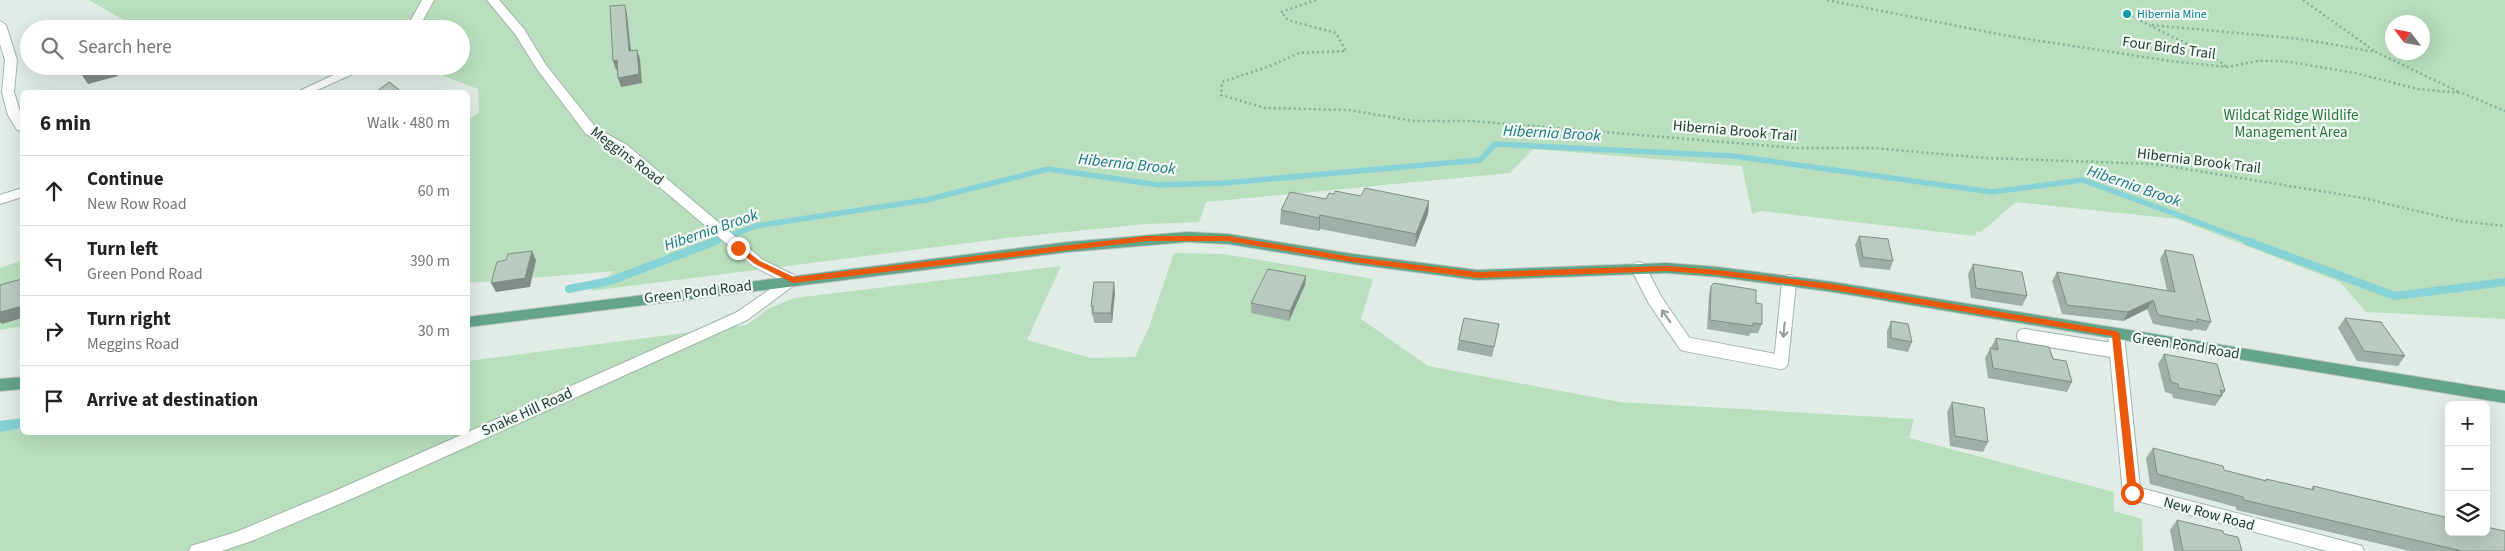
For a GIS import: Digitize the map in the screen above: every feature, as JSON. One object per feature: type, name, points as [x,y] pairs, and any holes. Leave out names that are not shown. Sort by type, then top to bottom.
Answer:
[{"type":"main road","name":"Green Pond Road","points":[[470,322],[1078,246],[1187,237],[1228,239],[1362,260],[1478,275],[1667,268],[1709,272],[1789,282],[2117,343],[2505,397]]},
{"type":"main road","points":[[0,386],[20,382]]},
{"type":"street","points":[[417,20],[428,0]]},
{"type":"street","name":"Meggins Road","points":[[492,0],[520,32],[541,66],[591,131],[622,148],[758,263],[793,280]]},
{"type":"street","points":[[0,25],[11,60],[8,92],[14,116],[20,125]]},
{"type":"street","points":[[308,90],[343,75]]},
{"type":"street","points":[[0,200],[20,193]]},
{"type":"street","name":"Snake Hill Road","points":[[198,551],[251,533],[343,495],[719,327],[742,316],[793,280]]},
{"type":"street","name":"New Row Road","points":[[2117,343],[2132,493],[2355,551]]},
{"type":"lane","points":[[1639,269],[1655,300],[1685,344],[1781,362],[1789,282]]},
{"type":"lane","points":[[2024,336],[2117,343]]},
{"type":"path","name":"Hibernia Brook Trail","points":[[1316,0],[1281,12],[1288,20],[1336,33],[1346,51],[1299,52],[1270,66],[1222,82],[1220,95],[1265,108],[1350,110],[1414,121],[1472,121],[1796,148],[1874,148],[1985,158],[2155,164],[2363,198],[2459,222],[2505,226]]},
{"type":"path","name":"Four Birds Trail","points":[[1827,0],[2008,36],[2106,50],[2170,62],[2227,67],[2258,61],[2284,61],[2354,73],[2418,89],[2462,93],[2505,111]]},
{"type":"path","points":[[2303,0],[2376,52],[2462,93]]},
{"type":"path","points":[[2127,14],[2215,58],[2227,67]]},
{"type":"path","points":[[2152,25],[2301,39],[2376,52]]},
{"type":"green space","name":"Wildcat Ridge Wildlife Management Area","points":[[89,0],[2505,0],[2505,319],[2366,312],[2340,282],[2177,219],[2016,202],[1981,232],[1977,231],[1975,236],[1761,211],[1752,214],[1742,166],[1533,149],[1510,173],[1206,202],[1199,222],[1146,224],[1007,238],[590,291],[614,271],[470,283],[470,119],[479,112],[478,89],[441,75],[470,75],[470,20],[123,20]]},
{"type":"green space","points":[[1174,253],[1223,254],[1373,279],[1361,319],[1428,366],[1620,402],[1914,419],[1909,438],[2114,492],[2114,511],[2142,519],[2143,551],[0,551],[0,432],[20,428],[20,435],[470,435],[470,361],[747,325],[768,309],[794,298],[1061,266],[1027,340],[1091,358],[1135,357],[1149,327]]},
{"type":"green space","points":[[20,261],[20,326],[0,330],[0,268]]},
{"type":"water","points":[[20,418],[20,428],[0,432],[0,421]]},
{"type":"building","points":[[625,5],[629,51],[637,50],[639,74],[618,78],[617,60],[613,61],[610,6]]},
{"type":"building","points":[[389,82],[399,90],[379,90]]},
{"type":"building","points":[[1365,188],[1429,201],[1416,234],[1320,215],[1319,218],[1281,210],[1290,192],[1326,199],[1329,193],[1334,194],[1335,191],[1361,196]]},
{"type":"building","points":[[1859,236],[1888,239],[1893,261],[1863,257]]},
{"type":"building","points":[[2165,250],[2193,255],[2211,322],[2197,319],[2198,322],[2158,315],[2153,300],[2128,312],[2067,305],[2057,272],[2175,292]]},
{"type":"building","points":[[532,251],[525,278],[491,283],[497,262],[506,260],[508,254]]},
{"type":"building","points":[[1973,264],[2022,272],[2027,296],[1976,288]]},
{"type":"building","points":[[1268,269],[1306,276],[1290,311],[1251,303]]},
{"type":"building","points":[[20,280],[20,307],[0,312],[0,285]]},
{"type":"building","points":[[1094,282],[1114,282],[1111,313],[1093,313],[1093,306],[1091,306]]},
{"type":"building","points":[[1714,283],[1756,290],[1756,303],[1762,304],[1762,324],[1753,323],[1753,326],[1710,320],[1711,286]]},
{"type":"building","points":[[1464,318],[1499,324],[1494,347],[1459,340]]},
{"type":"building","points":[[2345,318],[2381,322],[2405,356],[2364,351]]},
{"type":"building","points":[[1891,321],[1908,324],[1912,342],[1891,338]]},
{"type":"building","points":[[1996,338],[2049,347],[2053,359],[2066,361],[2072,382],[1993,368],[1990,348],[1998,350]]},
{"type":"building","points":[[2164,354],[2217,364],[2225,391],[2220,390],[2222,396],[2179,388],[2178,384],[2171,382]]},
{"type":"building","points":[[1952,402],[1984,408],[1988,442],[1955,436]]},
{"type":"building","points":[[2153,448],[2223,466],[2224,470],[2266,481],[2266,479],[2314,490],[2313,486],[2445,517],[2445,536],[2490,536],[2490,528],[2505,531],[2505,551],[2462,551],[2244,500],[2243,497],[2157,474]]},
{"type":"building","points":[[2177,520],[2223,531],[2224,534],[2238,537],[2242,551],[2183,551]]},
{"type":"waterway","name":"Hibernia Brook","points":[[713,242],[756,226],[926,200],[1048,169],[1159,185],[1224,183],[1480,160],[1495,144],[1733,156],[1992,192],[2083,180],[2251,242]]},
{"type":"waterway","name":"Hibernia Brook","points":[[569,289],[610,281],[716,241]]},
{"type":"waterway","name":"Hibernia Brook","points":[[2247,241],[2395,296],[2505,282]]},
{"type":"place","name":"Hibernia Mine","points":[[2127,14]]},
{"type":"route","points":[[738,248],[758,263],[793,280],[1147,239],[1187,237],[1228,239],[1436,271],[1478,275],[1524,275],[1667,268],[1718,272],[1833,287],[2116,334],[2132,493]]}]
